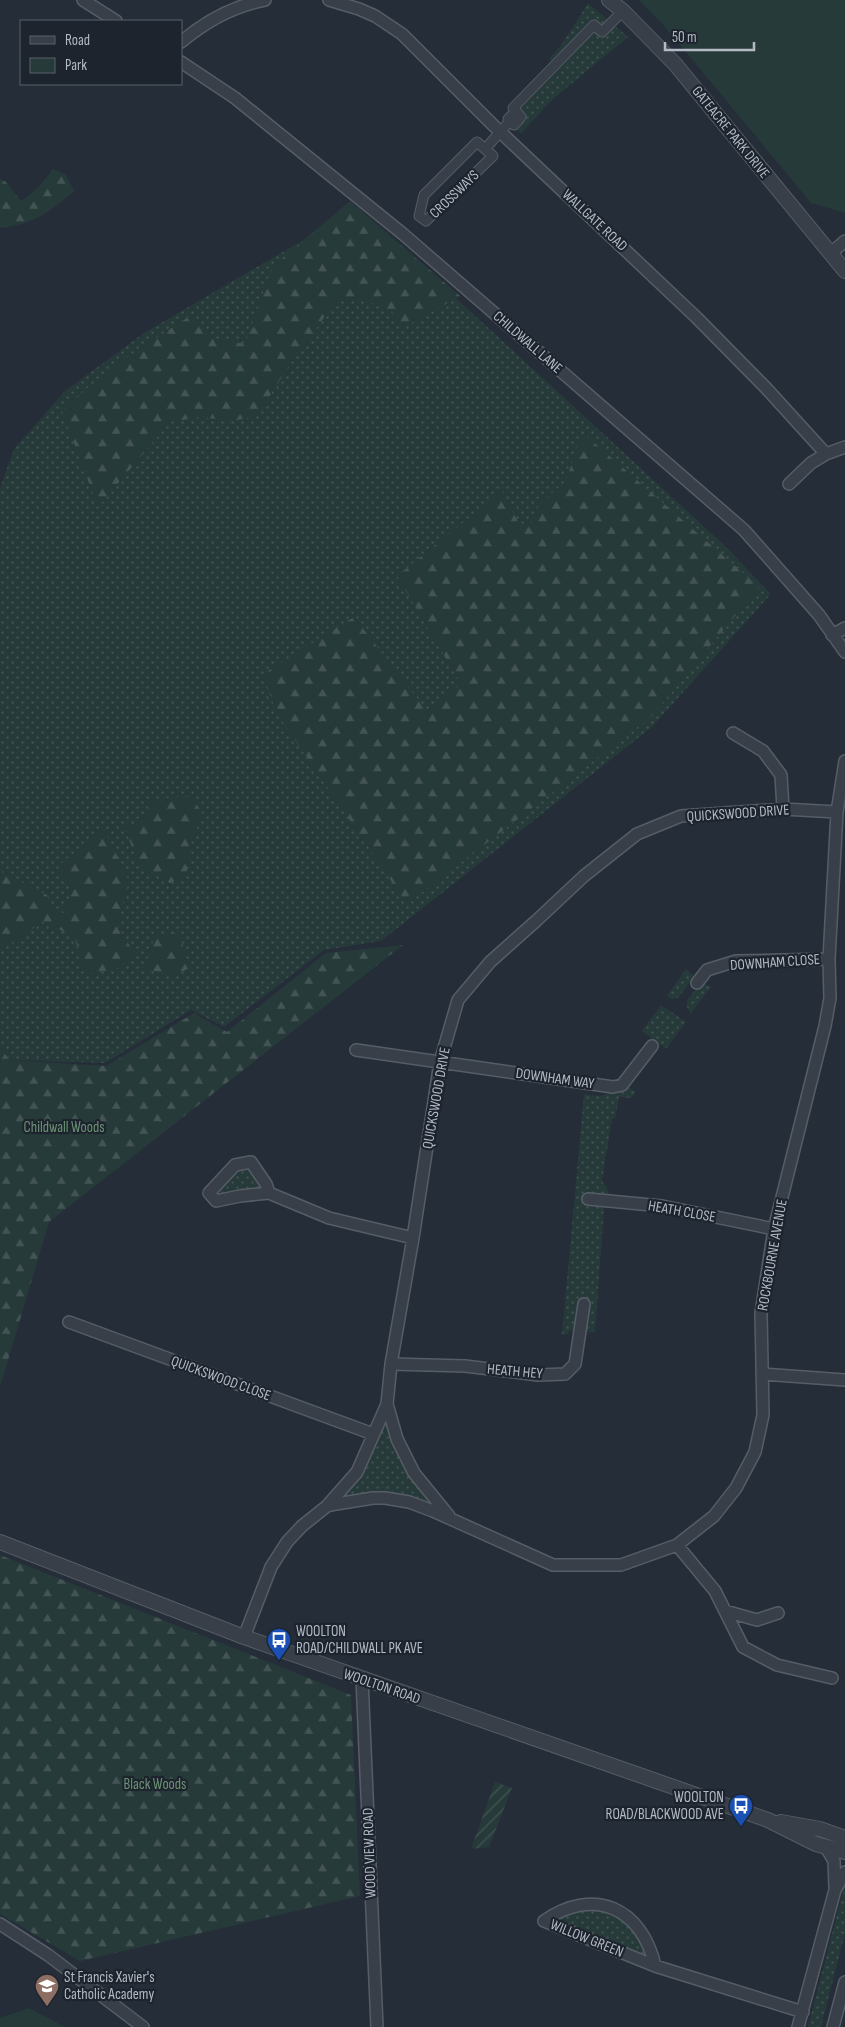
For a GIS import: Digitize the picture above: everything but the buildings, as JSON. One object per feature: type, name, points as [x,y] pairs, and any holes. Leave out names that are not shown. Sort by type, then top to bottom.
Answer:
[{"type":"street","points":[[83,0],[114,20]]},
{"type":"street","points":[[182,41],[216,17],[245,5],[265,0]]},
{"type":"street","name":"WALLGATE ROAD","points":[[329,0],[352,6],[375,16],[402,34],[501,132],[697,318],[766,388],[826,454]]},
{"type":"street","name":"GATEACRE PARK DRIVE","points":[[609,0],[623,11],[675,64],[845,271]]},
{"type":"street","name":"CROSSWAYS","points":[[486,149],[510,121],[508,119],[516,111],[513,108],[594,25],[602,32],[623,11]]},
{"type":"street","name":"CHILDWALL LANE","points":[[182,63],[235,98],[403,234],[744,530],[819,615],[845,652]]},
{"type":"street","name":"CROSSWAYS","points":[[477,142],[486,149],[493,156],[426,222],[419,216],[424,195],[477,142]]},
{"type":"street","points":[[831,253],[845,241]]},
{"type":"street","points":[[789,484],[811,463],[826,454],[845,447]]},
{"type":"street","points":[[832,635],[845,628]]},
{"type":"street","points":[[733,733],[764,751],[781,775],[783,809]]},
{"type":"street","name":"ROCKBOURNE AVENUE","points":[[244,1637],[276,1558],[294,1534],[327,1506],[360,1499],[385,1498],[409,1502],[552,1565],[621,1565],[677,1545],[714,1516],[736,1488],[755,1452],[763,1415],[760,1313],[774,1230],[825,1026],[830,998],[829,959],[837,812],[845,762]]},
{"type":"street","name":"QUICKSWOOD DRIVE","points":[[327,1506],[357,1472],[386,1404],[440,1062],[458,1000],[490,962],[584,876],[637,834],[681,816],[783,809],[837,812]]},
{"type":"street","name":"DOWNHAM CLOSE","points":[[698,983],[707,970],[736,961],[829,959]]},
{"type":"street","name":"DOWNHAM WAY","points":[[356,1050],[613,1087],[622,1085],[652,1046]]},
{"type":"street","points":[[269,1193],[266,1184],[251,1162],[235,1165],[209,1193],[216,1201],[269,1193],[329,1218],[413,1238]]},
{"type":"street","name":"HEATH CLOSE","points":[[588,1199],[662,1206],[774,1230]]},
{"type":"street","name":"HEATH HEY","points":[[391,1364],[465,1366],[538,1375],[565,1374],[575,1364],[584,1304]]},
{"type":"street","name":"QUICKSWOOD CLOSE","points":[[69,1322],[373,1434]]},
{"type":"street","points":[[762,1374],[845,1380]]},
{"type":"street","name":"ROCKBOURNE AVENUE","points":[[386,1404],[397,1439],[414,1473],[451,1519]]},
{"type":"street","name":"WOOLTON ROAD","points":[[0,1542],[244,1637],[768,1820],[827,1849],[845,1852]]},
{"type":"street","points":[[677,1545],[715,1590],[743,1646],[777,1665],[832,1678]]},
{"type":"street","points":[[725,1611],[757,1620],[778,1613]]},
{"type":"street","name":"WOOD VIEW ROAD","points":[[362,1679],[377,2027]]},
{"type":"street","name":"WOOLTON ROAD","points":[[768,1820],[820,1829],[845,1838]]},
{"type":"street","points":[[827,1849],[834,1861],[835,1890]]},
{"type":"street","points":[[798,2027],[835,1890],[845,1872]]},
{"type":"street","name":"WILLOW GREEN","points":[[656,1966],[652,1951],[644,1934],[634,1922],[613,1908],[602,1905],[574,1906],[558,1911],[544,1921],[656,1966],[803,2012]]},
{"type":"street","points":[[0,1924],[48,1955],[142,2027]]},
{"type":"street","points":[[833,2027],[845,1982]]},
{"type":"green space","points":[[639,0],[845,0],[845,213],[811,203],[667,29]]},
{"type":"green space","points":[[588,3],[628,37],[553,99],[521,133],[514,127],[510,108],[554,63],[549,59],[562,44]]},
{"type":"green space","points":[[53,169],[66,175],[74,191],[56,206],[32,220],[0,228],[0,179],[6,182],[21,201],[35,191]]},
{"type":"green space","points":[[350,201],[460,296],[403,328],[393,313],[366,300],[336,299],[317,328],[299,350],[257,416],[232,421],[201,417],[170,422],[98,507],[62,411],[118,363],[193,314],[213,338],[245,344],[272,267]]},
{"type":"green space","points":[[358,208],[724,545],[771,594],[652,727],[381,941],[324,950],[224,1027],[191,1010],[105,1063],[9,1060],[0,1047],[0,488],[14,449],[65,391],[144,333]]},
{"type":"green space","points":[[582,432],[759,587],[651,717],[407,904],[276,712],[263,674],[354,617],[427,711],[461,684],[397,576],[502,491],[518,522],[530,527],[539,504],[566,481]]},
{"type":"green space","points":[[191,796],[204,816],[192,836],[186,876],[170,883],[139,866],[124,826],[141,824],[152,799]]},
{"type":"green space","points":[[104,829],[129,881],[117,925],[134,953],[118,968],[85,975],[75,938],[44,921],[7,946],[0,945],[0,871],[47,895],[52,910],[64,913],[71,891],[58,866]]},
{"type":"green space","points":[[179,933],[189,968],[175,976],[144,969],[155,935]]},
{"type":"green space","name":"Childwall Woods","points":[[403,945],[49,1222],[0,1387],[0,1047],[9,1060],[106,1066],[194,1013],[227,1032],[326,953]]},
{"type":"green space","points":[[686,969],[694,976],[679,997],[672,999],[667,996]]},
{"type":"green space","points":[[701,982],[711,987],[691,1013],[687,1007],[687,1001]]},
{"type":"green space","points":[[661,1005],[686,1022],[666,1049],[642,1031]]},
{"type":"green space","points":[[626,1086],[636,1092],[631,1098],[619,1097],[615,1119],[612,1119],[602,1181],[609,1192],[604,1208],[595,1332],[569,1331],[568,1334],[562,1335],[584,1094],[600,1096]]},
{"type":"green space","points":[[251,1162],[269,1193],[216,1201],[209,1193],[235,1165]]},
{"type":"green space","points":[[388,1409],[411,1467],[449,1516],[388,1503],[338,1506]]},
{"type":"green space","name":"Black Woods","points":[[0,1555],[351,1695],[360,1896],[80,1961],[0,1914]]},
{"type":"green space","points":[[495,1782],[512,1788],[489,1847],[471,1849]]},
{"type":"green space","points":[[845,1884],[845,1933],[821,2027],[808,2027]]},
{"type":"green space","points":[[600,1911],[620,1918],[634,1932],[650,1961],[550,1921],[573,1912]]},
{"type":"green space","points":[[29,2008],[65,2027],[0,2027],[0,2018]]},
{"type":"place","name":"WOOLTON ROAD/CHILDWALL PK AVE","points":[[279,1661]]},
{"type":"place","name":"WOOLTON ROAD/BLACKWOOD AVE","points":[[741,1827]]},
{"type":"place","name":"St Francis Xavier's Catholic Academy","points":[[47,2007]]}]
